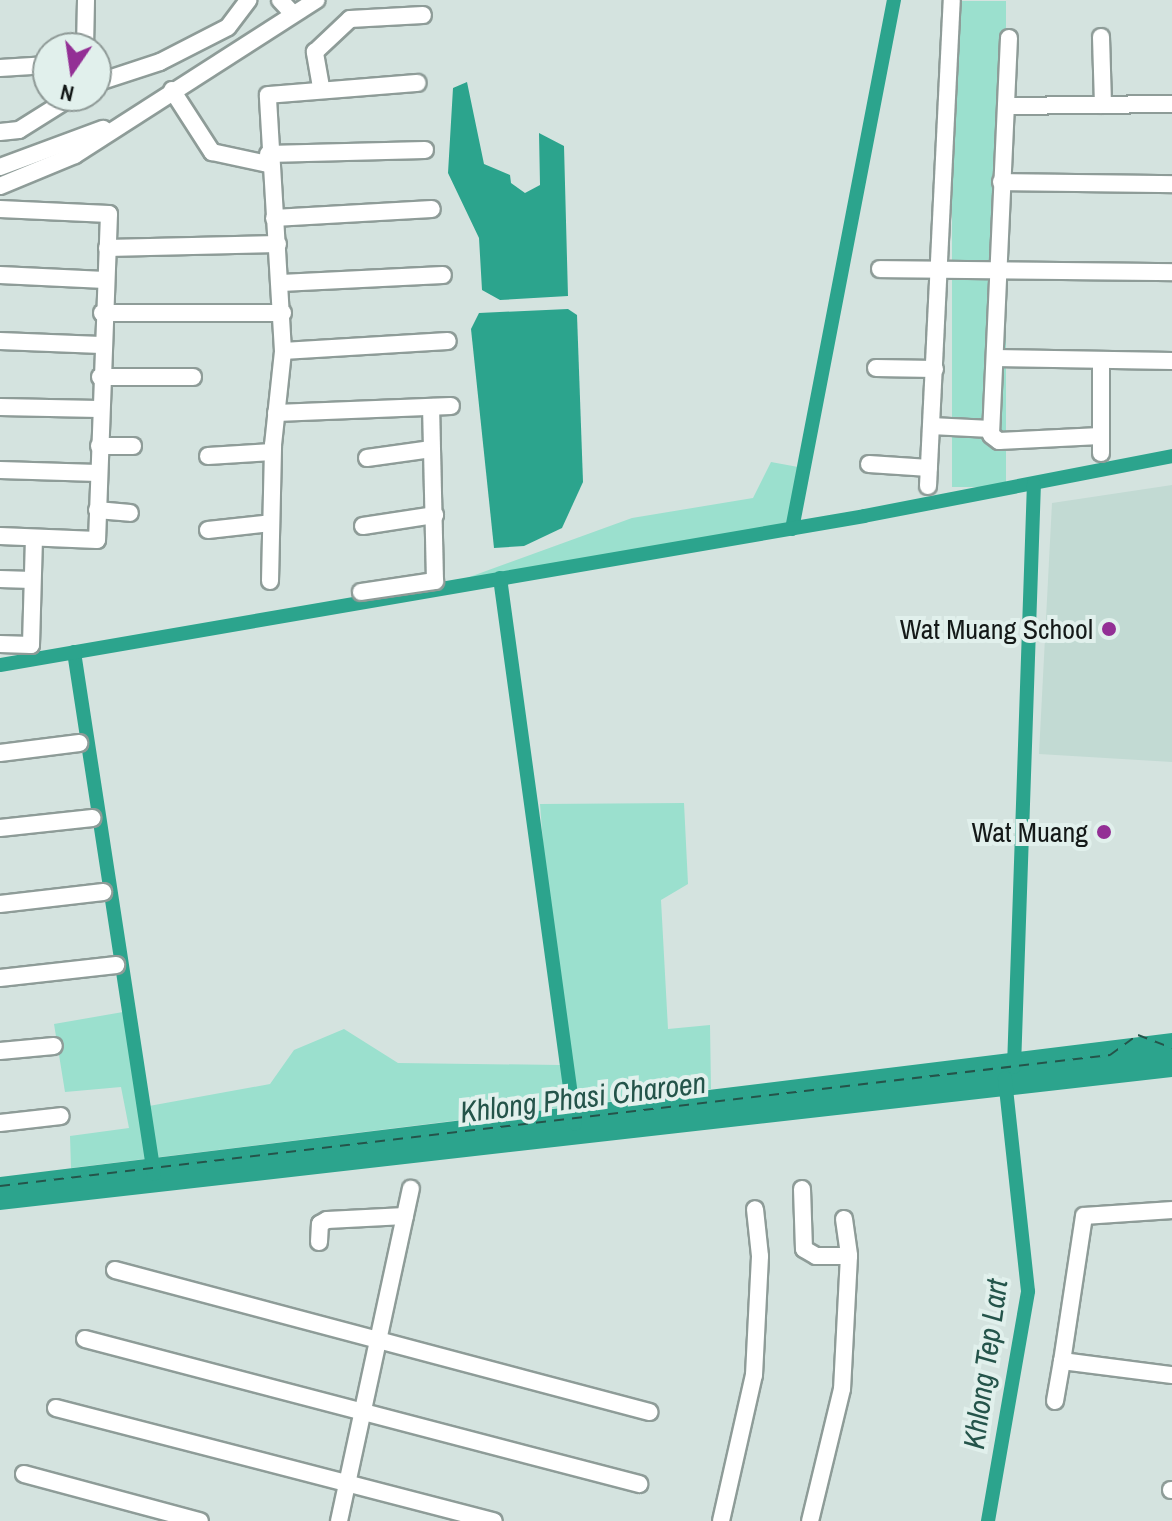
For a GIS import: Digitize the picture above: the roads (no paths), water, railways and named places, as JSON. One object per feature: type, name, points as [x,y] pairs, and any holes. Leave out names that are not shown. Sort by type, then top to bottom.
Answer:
[{"type":"street","points":[[85,32],[86,0]]},
{"type":"street","points":[[112,78],[160,62],[228,27],[248,0]]},
{"type":"street","points":[[280,0],[293,14]]},
{"type":"street","points":[[0,186],[75,155],[312,1]]},
{"type":"street","points":[[928,486],[952,1]]},
{"type":"street","points":[[321,87],[315,52],[350,19],[423,15]]},
{"type":"street","points":[[1101,37],[1103,105]]},
{"type":"street","points":[[1009,38],[995,273],[991,429],[999,441],[1101,445],[1101,360]]},
{"type":"street","points":[[0,68],[32,66]]},
{"type":"street","points":[[270,581],[272,452],[283,351],[283,313],[268,159],[268,95],[321,87],[418,83]]},
{"type":"street","points":[[172,90],[212,152],[268,159],[425,150]]},
{"type":"street","points":[[1006,106],[1172,104]]},
{"type":"street","points":[[0,132],[19,130],[48,112]]},
{"type":"street","points":[[0,167],[66,140],[116,126]]},
{"type":"street","points":[[1001,182],[1172,184]]},
{"type":"street","points":[[0,209],[109,214],[102,313],[97,540],[0,536]]},
{"type":"street","points":[[274,218],[432,209]]},
{"type":"street","points":[[107,248],[278,244]]},
{"type":"street","points":[[880,269],[995,273],[1172,272]]},
{"type":"street","points":[[0,275],[105,280]]},
{"type":"street","points":[[281,283],[443,275]]},
{"type":"street","points":[[102,313],[283,313]]},
{"type":"street","points":[[0,341],[101,345]]},
{"type":"street","points":[[283,351],[448,341]]},
{"type":"street","points":[[995,358],[1172,361]]},
{"type":"street","points":[[876,368],[935,369]]},
{"type":"street","points":[[100,377],[193,377]]},
{"type":"street","points":[[276,413],[451,406]]},
{"type":"street","points":[[0,407],[99,409]]},
{"type":"street","points":[[361,592],[435,581],[431,407]]},
{"type":"street","points":[[931,426],[991,429]]},
{"type":"street","points":[[99,446],[133,446]]},
{"type":"street","points":[[367,458],[431,449]]},
{"type":"street","points":[[208,456],[272,452]]},
{"type":"street","points":[[869,464],[929,468]]},
{"type":"street","points":[[0,470],[98,473]]},
{"type":"street","points":[[97,510],[130,513]]},
{"type":"street","points":[[363,526],[435,515]]},
{"type":"street","points":[[208,530],[271,523]]},
{"type":"street","points":[[0,644],[31,645],[34,538]]},
{"type":"street","points":[[0,579],[32,580]]},
{"type":"street","points":[[0,753],[79,743]]},
{"type":"street","points":[[0,828],[92,818]]},
{"type":"street","points":[[0,904],[103,892]]},
{"type":"street","points":[[0,978],[116,965]]},
{"type":"street","points":[[0,1051],[54,1046]]},
{"type":"street","points":[[0,1123],[61,1116]]},
{"type":"street","points":[[339,1521],[411,1189]]},
{"type":"street","points":[[802,1189],[804,1249],[816,1256],[849,1256]]},
{"type":"street","points":[[721,1521],[754,1375],[760,1256],[755,1209]]},
{"type":"street","points":[[1055,1401],[1084,1216],[1172,1210]]},
{"type":"street","points":[[319,1242],[320,1224],[327,1220],[405,1216]]},
{"type":"street","points":[[810,1521],[842,1389],[849,1256],[844,1219]]},
{"type":"street","points":[[115,1270],[649,1412]]},
{"type":"street","points":[[85,1339],[639,1484]]},
{"type":"street","points":[[1062,1361],[1172,1375]]},
{"type":"street","points":[[56,1408],[494,1521]]},
{"type":"street","points":[[24,1474],[200,1521]]},
{"type":"waterway","points":[[792,529],[894,0]]},
{"type":"waterway","points":[[0,665],[864,516],[1172,456]]},
{"type":"waterway","points":[[1014,1067],[1034,484]]},
{"type":"waterway","name":"Khlong Phasi Charoen","points":[[500,578],[575,1124]]},
{"type":"waterway","points":[[74,652],[154,1174]]},
{"type":"waterway","name":"Khlong Tep Lart","points":[[988,1521],[1028,1291],[1005,1078]]},
{"type":"place","name":"Wat Muang School","points":[[1109,629]]},
{"type":"place","name":"Wat Muang","points":[[1104,832]]}]
